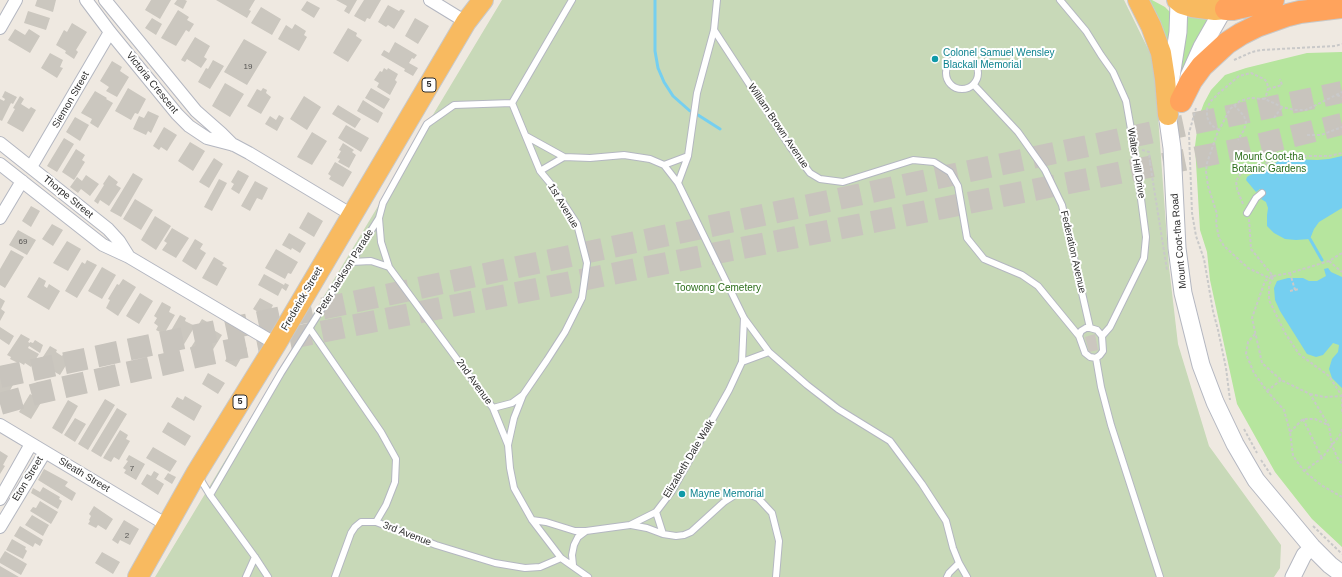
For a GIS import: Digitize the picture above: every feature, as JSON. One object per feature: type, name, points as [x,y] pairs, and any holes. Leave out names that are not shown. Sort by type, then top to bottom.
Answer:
[{"type":"highway","name":"Frederick Street","points":[[466,22],[474,0]]},
{"type":"highway","name":"Frederick Street","points":[[138,577],[197,472],[276,344],[466,22],[483,0]]},
{"type":"highway","points":[[1138,0],[1151,26],[1161,53],[1165,79],[1182,107]]},
{"type":"highway","points":[[1177,1],[1192,7],[1206,10],[1228,6],[1233,9],[1273,0]]},
{"type":"highway","points":[[1321,0],[1342,4]]},
{"type":"highway","points":[[1182,107],[1191,81],[1202,66],[1218,50],[1241,34],[1288,15],[1300,12],[1342,7]]},
{"type":"main road","points":[[1177,1],[1178,32],[1169,90],[1182,107]]},
{"type":"main road","name":"Mount Coot-tha Road","points":[[1228,6],[1197,58],[1190,73],[1172,148],[1177,248],[1183,293],[1201,365],[1215,402],[1246,465],[1262,487],[1312,547],[1330,565],[1342,574]]},
{"type":"street","points":[[0,28],[16,0]]},
{"type":"street","name":"Victoria Crescent","points":[[86,0],[110,32],[185,123],[196,132],[207,138],[234,145]]},
{"type":"street","name":"Victoria Crescent","points":[[105,0],[196,111],[234,145],[352,215]]},
{"type":"street","points":[[430,0],[466,22]]},
{"type":"street","name":"Siemon Street","points":[[32,167],[110,32]]},
{"type":"street","name":"Thorpe Street","points":[[0,143],[32,167],[112,233],[130,257]]},
{"type":"street","name":"Thorpe Street","points":[[0,164],[108,248],[130,257],[276,344]]},
{"type":"street","points":[[0,218],[22,181]]},
{"type":"street","name":"Sleath Street","points":[[0,425],[167,525]]},
{"type":"street","name":"Eton Street","points":[[0,498],[31,444]]},
{"type":"street","name":"Eton Street","points":[[0,527],[45,452]]},
{"type":"street","points":[[1293,577],[1304,555],[1312,547]]},
{"type":"lane","points":[[512,103],[572,0]]},
{"type":"lane","points":[[678,184],[688,156],[697,93],[714,30],[717,0]]},
{"type":"lane","name":"Walter Hill Drive","points":[[1060,0],[1086,31],[1113,72],[1126,101],[1134,146],[1146,237],[1144,258],[1110,328],[1102,336]]},
{"type":"lane","name":"William Brown Avenue","points":[[714,30],[791,148],[810,173],[820,179],[842,182],[913,160],[934,162],[950,172],[958,186],[967,238],[984,259],[1022,275],[1038,286],[1079,336]]},
{"type":"lane","points":[[958,57],[963,57],[973,61],[978,70],[978,76],[974,85],[964,90],[953,88],[946,79],[945,73],[949,63],[958,57]]},
{"type":"lane","name":"Federation Avenue","points":[[974,85],[1018,132],[1045,170],[1062,206],[1090,328]]},
{"type":"lane","name":"1st Avenue","points":[[512,103],[540,172],[550,183],[576,224],[587,263],[582,298],[565,332],[522,395]]},
{"type":"lane","name":"Peter Jackson Parade","points":[[210,496],[281,373],[379,218],[383,204],[427,124],[454,105],[512,103]]},
{"type":"lane","points":[[526,136],[564,157],[590,158],[624,155],[650,159],[664,165],[678,184],[744,318],[769,352],[807,385],[838,409],[890,441],[922,484],[946,521],[953,548],[967,577]]},
{"type":"lane","points":[[664,165],[688,156]]},
{"type":"lane","points":[[540,172],[564,157]]},
{"type":"lane","points":[[1247,213],[1256,198],[1262,193]]},
{"type":"lane","name":"2nd Avenue","points":[[379,218],[381,242],[389,267],[494,408],[508,445],[514,488],[532,520],[561,558],[588,577]]},
{"type":"lane","points":[[352,262],[371,261],[389,267]]},
{"type":"lane","points":[[744,318],[742,362],[769,352]]},
{"type":"lane","points":[[1086,328],[1097,330],[1102,336],[1103,350],[1100,355],[1096,358],[1090,357],[1085,353],[1079,336],[1081,331],[1086,328]]},
{"type":"lane","name":"3rd Avenue","points":[[310,329],[381,432],[396,459],[396,482],[386,505],[376,522],[436,545],[495,563],[525,568],[540,567],[561,558]]},
{"type":"lane","points":[[1096,358],[1101,387],[1111,425],[1160,577]]},
{"type":"lane","name":"Elizabeth Dale Walk","points":[[532,520],[546,522],[575,531],[586,531],[630,525],[656,512],[672,491],[729,390],[742,362]]},
{"type":"lane","points":[[494,408],[512,403],[522,395]]},
{"type":"lane","points":[[508,445],[514,418],[522,395]]},
{"type":"lane","points":[[197,472],[210,496],[268,577]]},
{"type":"lane","points":[[630,525],[648,528],[663,534],[684,536],[691,532],[724,502],[734,495],[749,494],[758,498],[772,513],[778,541],[776,577]]},
{"type":"lane","points":[[656,512],[663,534]]},
{"type":"lane","points":[[335,577],[351,533],[355,527],[361,522],[376,522]]},
{"type":"lane","points":[[573,566],[572,555],[574,545],[578,537],[586,531]]},
{"type":"lane","points":[[246,577],[255,557]]},
{"type":"lane","points":[[947,577],[959,563]]},
{"type":"path","points":[[1228,63],[1244,55],[1261,50],[1336,46],[1342,44]]},
{"type":"path","points":[[1219,130],[1211,125],[1207,117],[1207,109],[1210,102],[1239,76],[1251,73],[1264,79],[1267,82],[1268,89],[1265,99]]},
{"type":"path","points":[[1268,89],[1282,85],[1280,79]]},
{"type":"path","points":[[1342,92],[1306,110],[1295,110],[1282,107],[1265,99],[1250,98],[1240,101],[1230,109],[1219,130],[1207,163],[1206,171],[1208,186],[1217,214],[1216,223],[1219,238],[1224,246],[1248,268],[1267,277],[1290,273],[1330,261],[1342,253]]},
{"type":"path","points":[[1337,95],[1342,97]]},
{"type":"path","points":[[1234,105],[1244,116],[1246,122],[1244,130],[1238,140]]},
{"type":"path","points":[[1182,107],[1189,133],[1192,213],[1195,232],[1204,259],[1213,311],[1226,368],[1227,386],[1231,404]]},
{"type":"path","points":[[1274,118],[1282,107]]},
{"type":"path","points":[[1307,135],[1321,135],[1342,127]]},
{"type":"path","points":[[1134,146],[1149,152],[1167,270]]},
{"type":"path","points":[[1330,261],[1342,272]]},
{"type":"path","points":[[1290,273],[1295,290]]},
{"type":"path","points":[[1273,276],[1265,281],[1252,318],[1262,363],[1281,380],[1310,394],[1324,397],[1342,396]]},
{"type":"path","points":[[1273,276],[1268,285],[1269,300],[1285,333],[1299,354],[1330,376],[1342,396],[1342,414]]},
{"type":"path","points":[[1290,291],[1298,289]]},
{"type":"path","points":[[1255,334],[1248,342],[1246,354],[1254,373],[1266,391],[1284,410],[1290,432],[1293,456],[1304,471],[1342,497]]},
{"type":"path","points":[[1266,391],[1281,380]]},
{"type":"path","points":[[1310,394],[1330,426],[1332,445],[1342,464]]},
{"type":"path","points":[[1290,432],[1303,418]]},
{"type":"path","points":[[1303,418],[1315,419],[1330,426]]},
{"type":"path","points":[[1303,418],[1322,458]]},
{"type":"path","points":[[1242,427],[1271,476]]},
{"type":"path","points":[[1304,471],[1322,458],[1340,435],[1342,429]]},
{"type":"path","points":[[1310,523],[1342,554]]},
{"type":"green space","name":"Toowong Cemetery","points":[[502,0],[1124,0],[1154,61],[1169,267],[1178,344],[1209,446],[1281,545],[1280,568],[1274,577],[155,577]]},
{"type":"green space","points":[[1142,0],[1152,0],[1165,7],[1172,14],[1169,65]]},
{"type":"green space","points":[[1183,13],[1215,19],[1175,104]]},
{"type":"green space","name":"Mount Coot-tha Botanic Gardens","points":[[1342,52],[1342,547],[1312,519],[1275,472],[1237,404],[1210,280],[1207,252],[1200,230],[1195,146],[1199,116],[1204,103],[1211,90],[1225,75],[1246,68],[1307,53]]},
{"type":"water","points":[[1342,156],[1342,208],[1319,222],[1310,239],[1285,239],[1274,233],[1267,226],[1268,208],[1266,202],[1261,199],[1265,194],[1260,189],[1256,192],[1246,180],[1247,177],[1265,170],[1280,160],[1317,160]]},
{"type":"water","points":[[1328,268],[1331,272],[1342,277],[1342,388],[1332,378],[1329,369],[1332,359],[1338,352],[1339,345],[1333,343],[1323,355],[1316,357],[1307,354],[1280,311],[1275,300],[1274,288],[1277,281],[1288,278],[1303,278],[1309,281],[1317,281],[1326,276],[1324,269]]},
{"type":"building","points":[[37,0],[56,0],[53,12],[35,6]]},
{"type":"building","points":[[151,0],[171,0],[160,19],[145,10]]},
{"type":"building","points":[[177,0],[187,1],[183,9],[174,4]]},
{"type":"building","points":[[216,0],[255,0],[249,10],[251,11],[247,18]]},
{"type":"building","points":[[336,0],[357,0],[349,14],[344,11],[347,6]]},
{"type":"building","points":[[364,0],[381,0],[370,19],[367,18],[365,22],[354,16]]},
{"type":"building","points":[[307,1],[320,8],[314,18],[301,10]]},
{"type":"building","points":[[388,5],[399,11],[401,9],[405,11],[394,29],[388,25],[386,27],[378,22]]},
{"type":"building","points":[[261,7],[281,19],[272,35],[251,23]]},
{"type":"building","points":[[178,10],[189,17],[187,20],[194,24],[189,32],[186,30],[176,46],[161,38]]},
{"type":"building","points":[[28,11],[50,18],[46,30],[24,23]]},
{"type":"building","points":[[152,18],[162,24],[156,35],[145,28]]},
{"type":"building","points":[[415,18],[429,26],[418,44],[405,36]]},
{"type":"building","points":[[72,23],[87,32],[76,50],[78,52],[74,59],[65,53],[66,51],[56,45],[64,30],[67,32]]},
{"type":"building","points":[[295,24],[306,31],[304,35],[307,37],[299,51],[278,39],[286,25],[292,29]]},
{"type":"building","points":[[348,28],[357,33],[356,36],[362,40],[348,62],[333,53]]},
{"type":"building","points":[[15,29],[25,35],[29,29],[40,36],[30,53],[8,40]]},
{"type":"building","points":[[195,37],[210,46],[204,57],[207,59],[201,68],[187,59],[185,62],[181,60]]},
{"type":"building","points":[[244,39],[267,52],[247,85],[224,72]]},
{"type":"building","points":[[395,42],[417,55],[414,59],[412,58],[409,63],[418,68],[413,76],[404,71],[405,69],[381,55],[384,50],[389,53]]},
{"type":"building","points":[[50,53],[63,60],[60,67],[63,68],[57,78],[41,68]]},
{"type":"building","points":[[213,60],[224,66],[210,89],[198,82],[206,68],[208,69]]},
{"type":"building","points":[[112,61],[122,67],[120,71],[129,77],[117,97],[106,91],[109,87],[100,81]]},
{"type":"building","points":[[384,68],[387,70],[388,68],[398,74],[395,80],[397,82],[390,95],[377,87],[379,83],[374,80]]},
{"type":"building","points":[[225,83],[244,94],[230,117],[212,106]]},
{"type":"building","points":[[128,88],[146,99],[138,114],[135,113],[131,120],[115,111]]},
{"type":"building","points":[[263,88],[267,90],[266,93],[271,97],[261,114],[247,106],[257,89],[261,91]]},
{"type":"building","points":[[371,88],[390,99],[384,109],[365,98]]},
{"type":"building","points":[[5,91],[17,97],[13,104],[11,103],[2,121],[0,120],[0,99],[4,101],[5,99],[2,97]]},
{"type":"building","points":[[95,91],[113,103],[98,128],[90,123],[92,119],[81,113]]},
{"type":"building","points":[[20,96],[24,99],[21,104],[29,109],[31,107],[36,110],[23,132],[7,123]]},
{"type":"building","points":[[304,96],[321,107],[307,130],[290,119]]},
{"type":"building","points":[[363,100],[383,113],[378,123],[357,111]]},
{"type":"building","points":[[338,105],[361,119],[355,128],[332,114]]},
{"type":"building","points":[[148,111],[159,116],[151,133],[148,131],[146,135],[133,129],[139,116],[144,118]]},
{"type":"building","points":[[279,115],[284,118],[277,131],[265,124],[270,116],[276,120]]},
{"type":"building","points":[[75,117],[89,125],[80,141],[66,132]]},
{"type":"building","points":[[346,125],[369,138],[361,152],[338,138]]},
{"type":"building","points":[[164,127],[177,135],[167,151],[161,147],[159,150],[153,146]]},
{"type":"building","points":[[312,132],[327,141],[312,165],[297,157]]},
{"type":"building","points":[[64,138],[74,144],[57,172],[47,166]]},
{"type":"building","points":[[190,142],[205,151],[193,171],[178,161]]},
{"type":"building","points":[[343,143],[354,150],[352,152],[356,155],[349,168],[338,162],[340,159],[337,158]]},
{"type":"building","points":[[76,149],[85,155],[82,160],[85,162],[74,180],[62,172]]},
{"type":"building","points":[[214,158],[223,164],[209,188],[199,182]]},
{"type":"building","points":[[335,162],[352,172],[343,187],[329,179],[331,176],[328,174]]},
{"type":"building","points":[[238,170],[249,176],[239,194],[231,189],[234,184],[231,182]]},
{"type":"building","points":[[133,173],[143,179],[121,217],[110,211]]},
{"type":"building","points":[[86,175],[99,184],[90,196],[81,189],[78,193],[70,187],[77,177],[82,181]]},
{"type":"building","points":[[109,175],[118,182],[116,185],[121,188],[109,206],[100,200],[98,204],[94,201]]},
{"type":"building","points":[[219,179],[227,183],[212,211],[204,207]]},
{"type":"building","points":[[255,181],[268,188],[262,200],[257,198],[250,211],[241,206]]},
{"type":"building","points":[[135,199],[153,210],[141,230],[123,219]]},
{"type":"building","points":[[31,206],[40,211],[31,227],[22,221]]},
{"type":"building","points":[[308,212],[323,221],[314,237],[299,228]]},
{"type":"building","points":[[155,216],[171,226],[156,250],[141,240]]},
{"type":"building","points":[[52,224],[63,230],[53,246],[42,239]]},
{"type":"building","points":[[172,228],[189,238],[176,258],[162,250],[167,243],[164,241]]},
{"type":"building","points":[[18,230],[36,240],[27,255],[9,245]]},
{"type":"building","points":[[289,233],[306,243],[300,253],[292,248],[291,250],[282,245]]},
{"type":"building","points":[[195,239],[203,244],[200,249],[206,253],[196,270],[182,261]]},
{"type":"building","points":[[67,241],[81,249],[68,271],[53,263]]},
{"type":"building","points":[[276,249],[298,262],[291,274],[288,273],[285,279],[265,268]]},
{"type":"building","points":[[11,250],[24,257],[5,288],[0,285],[0,269]]},
{"type":"building","points":[[214,257],[224,263],[222,265],[227,268],[217,286],[202,278]]},
{"type":"building","points":[[87,260],[97,265],[77,298],[65,291],[82,262],[85,264]]},
{"type":"building","points":[[102,267],[116,275],[102,299],[88,291]]},
{"type":"building","points":[[264,274],[284,285],[285,283],[289,285],[286,291],[282,288],[278,296],[258,285]]},
{"type":"building","points":[[39,277],[46,281],[44,286],[47,288],[49,284],[60,291],[49,310],[27,297]]},
{"type":"building","points":[[123,279],[136,287],[118,316],[106,308],[110,300],[108,299],[117,284],[119,285]]},
{"type":"building","points":[[140,293],[153,301],[139,324],[126,316]]},
{"type":"building","points":[[0,298],[5,301],[1,309],[5,312],[0,321]]},
{"type":"building","points":[[260,298],[273,305],[267,317],[253,309]]},
{"type":"building","points":[[162,302],[171,307],[169,312],[175,315],[164,334],[156,330],[158,326],[154,323],[157,318],[154,316]]},
{"type":"building","points":[[180,315],[186,318],[185,321],[195,326],[183,346],[171,340],[173,337],[169,334]]},
{"type":"building","points":[[202,319],[209,323],[207,326],[222,335],[207,359],[190,349],[200,333],[195,330]]},
{"type":"building","points":[[0,327],[14,336],[9,345],[0,339]]},
{"type":"building","points":[[21,334],[30,339],[28,342],[30,343],[33,343],[35,340],[43,345],[40,353],[29,346],[28,348],[39,354],[31,367],[25,363],[24,365],[10,359],[11,357],[7,355]]},
{"type":"building","points":[[1095,334],[1098,350],[1089,352],[1085,337]]},
{"type":"building","points":[[236,342],[247,348],[236,367],[225,361]]},
{"type":"building","points":[[50,346],[57,350],[56,352],[62,356],[64,353],[71,357],[60,375],[39,363]]},
{"type":"building","points":[[2,369],[17,378],[5,399],[0,396],[0,373]]},
{"type":"building","points":[[208,373],[225,383],[218,394],[202,384]]},
{"type":"building","points":[[30,394],[42,401],[31,419],[19,412]]},
{"type":"building","points":[[185,396],[202,406],[194,421],[171,407],[177,397],[183,400]]},
{"type":"building","points":[[105,399],[115,405],[88,450],[78,444]]},
{"type":"building","points":[[68,400],[78,406],[62,434],[52,428]]},
{"type":"building","points":[[117,408],[127,414],[101,457],[91,451]]},
{"type":"building","points":[[75,418],[86,424],[75,442],[64,435]]},
{"type":"building","points":[[168,422],[191,436],[185,446],[162,432]]},
{"type":"building","points":[[120,430],[128,435],[126,439],[130,441],[119,460],[114,457],[111,462],[103,458]]},
{"type":"building","points":[[153,447],[177,461],[170,472],[146,458]]},
{"type":"building","points":[[0,451],[8,456],[3,465],[5,466],[0,474]]},
{"type":"building","points":[[129,455],[145,464],[136,480],[124,473],[126,470],[123,468],[128,461],[126,460]]},
{"type":"building","points":[[44,469],[68,482],[65,486],[76,493],[72,501],[38,480]]},
{"type":"building","points":[[154,471],[159,474],[156,479],[164,484],[158,495],[141,484],[147,474],[151,476]]},
{"type":"building","points":[[168,473],[176,477],[172,484],[164,479]]},
{"type":"building","points":[[43,487],[60,497],[59,499],[62,501],[58,509],[31,493],[33,488],[40,492]]},
{"type":"building","points":[[40,501],[58,512],[51,524],[30,511],[33,507],[36,508]]},
{"type":"building","points":[[94,506],[113,519],[106,530],[98,525],[96,528],[88,524],[91,516],[89,514]]},
{"type":"building","points":[[32,515],[49,525],[43,536],[25,525]]},
{"type":"building","points":[[124,520],[139,529],[130,545],[120,540],[118,544],[112,540]]},
{"type":"building","points":[[20,526],[43,540],[40,546],[35,543],[33,547],[14,536]]},
{"type":"building","points":[[12,539],[26,547],[25,549],[27,551],[23,559],[6,550]]},
{"type":"building","points":[[5,551],[27,564],[21,575],[0,563],[0,559]]},
{"type":"building","points":[[102,552],[120,562],[113,574],[95,563]]},
{"type":"building","points":[[0,566],[19,577],[0,577]]},
{"type":"waterway","points":[[655,0],[655,51],[658,68],[664,82],[673,96],[690,111]]},
{"type":"waterway","points":[[698,115],[720,129]]},
{"type":"waterway","points":[[1310,239],[1322,260]]},
{"type":"tunnel","points":[[0,377],[1342,92]]},
{"type":"tunnel","points":[[0,404],[39,393],[205,355],[1249,147],[1342,124]]},
{"type":"place","name":"Colonel Samuel Wensley Blackall Memorial","points":[[935,59]]},
{"type":"place","name":"Mayne Memorial","points":[[682,494]]}]
